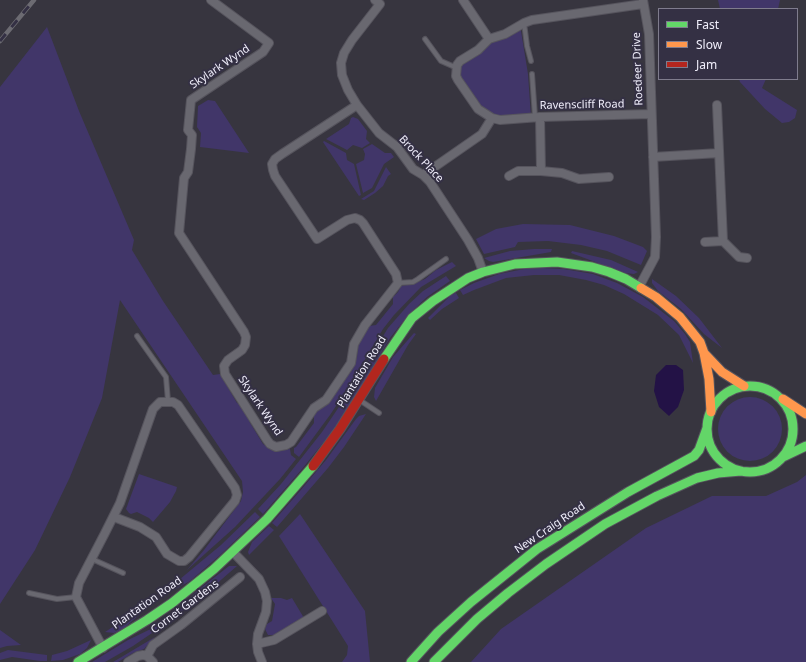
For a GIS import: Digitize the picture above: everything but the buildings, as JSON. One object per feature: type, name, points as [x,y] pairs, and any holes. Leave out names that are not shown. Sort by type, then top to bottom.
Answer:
[{"type":"street","name":"Skylark Wynd","points":[[211,0],[269,43],[263,52],[191,100],[188,130],[192,135],[191,149],[188,172],[184,178],[178,233],[244,332],[246,337],[245,345],[242,350],[228,360],[224,366],[225,374],[270,444],[276,447],[286,445],[291,442],[314,408],[326,400],[351,363],[354,344],[365,325],[398,283]]},
{"type":"street","points":[[463,0],[488,39]]},
{"type":"street","name":"Brock Place","points":[[379,1],[344,53],[341,64],[342,75],[348,90],[357,104],[382,137],[396,147],[413,169],[423,175],[430,182],[468,240],[478,258],[483,272]]},
{"type":"street","points":[[423,175],[475,140],[485,131],[492,118],[478,109],[458,80],[457,68],[460,61],[478,50],[488,39],[505,34],[524,22],[643,2]]},
{"type":"street","name":"Roedeer Drive","points":[[643,2],[649,34],[651,114]]},
{"type":"street","points":[[357,104],[275,159],[272,164],[273,170],[275,176],[317,239],[347,220],[355,218],[360,220],[396,274],[398,283]]},
{"type":"street","points":[[717,105],[723,241],[739,257],[747,258]]},
{"type":"street","points":[[639,286],[655,257],[655,207],[651,114]]},
{"type":"street","name":"Ravenscliff Road","points":[[492,118],[504,120],[537,117],[651,114]]},
{"type":"street","points":[[537,117],[540,171]]},
{"type":"street","points":[[653,157],[719,153]]},
{"type":"street","points":[[509,176],[518,171],[540,171],[562,173],[579,179],[609,177]]},
{"type":"street","points":[[705,242],[723,241]]},
{"type":"street","name":"Plantation Road","points":[[78,662],[147,620],[172,602],[233,552],[267,520],[331,442],[412,318],[433,300],[454,286],[483,272],[515,264],[557,262],[576,264],[603,270],[639,286],[669,306],[700,342],[704,353],[709,379],[711,412]]},
{"type":"street","name":"Plantation Road","points":[[704,353],[722,372],[744,386]]},
{"type":"street","points":[[741,471],[720,460],[708,439],[707,428],[711,412],[721,397],[728,392],[744,386],[755,386],[766,389],[806,414]]},
{"type":"street","points":[[775,394],[784,403],[792,424],[792,436],[788,448],[782,458]]},
{"type":"street","points":[[103,648],[76,597],[79,583],[114,517],[153,409],[160,402],[173,402],[178,405],[235,488],[237,495],[235,501],[189,557],[184,561],[179,561],[167,554],[156,537],[140,527],[114,517]]},
{"type":"street","name":"New Craig Road","points":[[411,662],[438,632],[471,602],[537,549],[628,492],[694,456],[699,450],[707,428]]},
{"type":"street","points":[[434,662],[477,619],[508,593],[546,564],[605,524],[657,496],[697,478],[718,473],[741,471],[752,472],[763,470],[782,458],[806,446]]},
{"type":"street","points":[[233,552],[259,579],[265,592],[267,601],[266,612],[258,634],[257,644],[262,662]]},
{"type":"street","name":"Cornet Gardens","points":[[150,659],[153,645],[181,625],[240,578]]},
{"type":"street","points":[[257,644],[274,640],[322,611]]},
{"type":"street","points":[[128,662],[138,656],[143,655],[150,659]]},
{"type":"lane","points":[[524,22],[527,46],[531,61]]},
{"type":"lane","points":[[425,39],[441,61],[457,68]]},
{"type":"lane","points":[[532,74],[537,117]]},
{"type":"lane","points":[[398,283],[413,282],[446,259]]},
{"type":"lane","points":[[137,336],[166,377],[168,402]]},
{"type":"lane","points":[[359,401],[379,413]]},
{"type":"lane","points":[[92,559],[123,572]]},
{"type":"lane","points":[[29,593],[56,599],[76,597]]},
{"type":"shaded area","points":[[718,0],[780,0],[778,8],[720,8]]},
{"type":"shaded area","points":[[517,26],[521,31],[528,74],[531,117],[486,115],[456,70],[460,61]]},
{"type":"shaded area","points":[[47,27],[79,111],[134,240],[132,250],[163,301],[213,375],[220,374],[237,403],[241,404],[263,444],[273,450],[279,451],[290,449],[291,455],[296,459],[280,479],[235,527],[187,570],[241,501],[243,492],[242,481],[120,300],[102,398],[70,477],[35,550],[0,604],[0,87]]},
{"type":"shaded area","points":[[739,80],[766,80],[762,88],[797,110],[795,118],[789,122],[782,123],[765,109]]},
{"type":"shaded area","points":[[208,100],[215,101],[249,153],[200,147],[201,133],[197,127],[198,106]]},
{"type":"shaded area","points":[[353,117],[358,119],[367,131],[366,139],[370,143],[362,148],[353,145],[347,150],[326,139],[349,124],[351,118]]},
{"type":"shaded area","points":[[324,141],[346,153],[347,160],[354,164],[361,195],[359,196],[323,142]]},
{"type":"shaded area","points":[[372,144],[385,153],[391,153],[394,157],[384,164],[372,188],[363,193],[356,164],[364,160],[365,154],[363,149]]},
{"type":"shaded area","points":[[386,167],[391,174],[388,176],[383,186],[364,200],[361,199],[374,191]]},
{"type":"shaded area","points":[[523,224],[570,225],[614,236],[643,247],[647,251],[641,265],[607,251],[581,245],[548,241],[518,242],[515,247],[484,254],[476,239],[496,229]]},
{"type":"shaded area","points":[[552,249],[551,252],[493,262],[484,258],[510,251]]},
{"type":"shaded area","points":[[572,251],[611,260],[638,272],[634,274],[625,273],[571,253]]},
{"type":"shaded area","points":[[452,262],[456,266],[421,287],[394,315],[383,329],[350,385],[330,415],[299,457],[294,453],[294,448],[314,423],[314,413],[328,404],[357,357],[358,345],[369,326],[376,325],[393,304],[393,297],[401,286],[413,284],[425,279],[436,270]]},
{"type":"shaded area","points":[[524,269],[564,269],[593,274],[617,283],[643,297],[674,321],[685,334],[690,342],[693,363],[679,335],[658,315],[624,294],[604,285],[559,275],[534,275],[506,278],[463,295],[460,290],[499,274]]},
{"type":"shaded area","points":[[446,276],[450,281],[427,297],[408,315],[390,338],[352,402],[331,433],[263,514],[258,509],[281,484],[322,432],[349,392],[388,328],[409,304],[423,291]]},
{"type":"shaded area","points":[[652,279],[676,296],[699,318],[722,348],[704,334],[681,309],[658,291],[652,283]]},
{"type":"shaded area","points":[[456,293],[459,298],[442,309],[430,320],[428,318],[451,295]]},
{"type":"shaded area","points":[[414,333],[416,334],[408,345],[376,401],[374,397],[375,388],[393,357]]},
{"type":"shaded area","points":[[666,365],[676,365],[683,370],[684,390],[678,407],[669,416],[659,407],[654,391],[656,375]]},
{"type":"shaded area","points":[[750,397],[768,403],[776,411],[782,429],[776,447],[768,455],[750,461],[732,455],[724,447],[718,429],[724,411],[732,403]]},
{"type":"shaded area","points":[[366,414],[328,468],[277,527],[272,523],[326,460],[356,419],[359,416]]},
{"type":"shaded area","points":[[139,474],[177,487],[170,502],[153,522],[149,518],[137,512],[131,514],[126,509]]},
{"type":"shaded area","points":[[806,475],[806,662],[471,662],[501,629],[646,528],[712,496],[766,496],[797,482]]},
{"type":"shaded area","points":[[255,512],[260,517],[219,556],[190,581],[163,596],[162,594],[221,545]]},
{"type":"shaded area","points":[[300,514],[365,611],[370,662],[342,662],[347,655],[348,646],[279,536]]},
{"type":"shaded area","points":[[269,526],[274,530],[249,555],[248,552],[252,542]]},
{"type":"shaded area","points":[[229,566],[237,566],[206,593],[177,615],[175,613],[197,591]]},
{"type":"shaded area","points":[[271,598],[281,598],[287,600],[292,598],[304,618],[275,635],[268,635],[265,629],[267,624],[272,621],[275,604]]},
{"type":"shaded area","points":[[147,605],[148,607],[124,628],[114,633],[105,632]]},
{"type":"shaded area","points":[[159,625],[161,627],[133,646],[105,662],[92,662],[128,640]]},
{"type":"shaded area","points":[[0,630],[21,645],[0,648]]},
{"type":"shaded area","points":[[155,637],[144,649],[133,653],[118,662],[113,662]]},
{"type":"shaded area","points":[[91,640],[87,648],[80,654],[63,660],[51,661],[52,655],[67,651]]},
{"type":"shaded area","points":[[8,650],[47,655],[47,661],[12,657],[0,660],[0,653]]},
{"type":"railway","points":[[0,41],[34,0]]},
{"type":"traffic: fast","points":[[384,359],[412,318],[433,301],[468,278],[483,272],[515,264],[557,262],[592,267],[609,272],[626,279],[641,288]]},
{"type":"traffic: fast","points":[[750,386],[766,390],[780,399],[789,413],[793,429],[789,445],[780,459],[766,468],[750,472],[734,468],[720,459],[711,445],[707,429],[711,413],[720,399],[734,390],[750,386]]},
{"type":"traffic: fast","points":[[411,662],[438,632],[471,602],[537,549],[628,492],[694,456],[699,450],[707,428]]},
{"type":"traffic: fast","points":[[783,457],[806,446]]},
{"type":"traffic: fast","points":[[78,662],[172,603],[214,569],[267,519],[313,466]]},
{"type":"traffic: fast","points":[[434,662],[477,619],[508,593],[546,564],[605,524],[657,496],[697,478],[718,473],[741,471]]},
{"type":"traffic: slow","points":[[641,288],[656,297],[680,317],[700,342],[704,353],[709,379],[711,412]]},
{"type":"traffic: slow","points":[[704,353],[722,372],[744,386]]},
{"type":"traffic: slow","points":[[783,399],[806,414]]},
{"type":"traffic: jam","points":[[313,466],[340,429],[384,359]]}]
